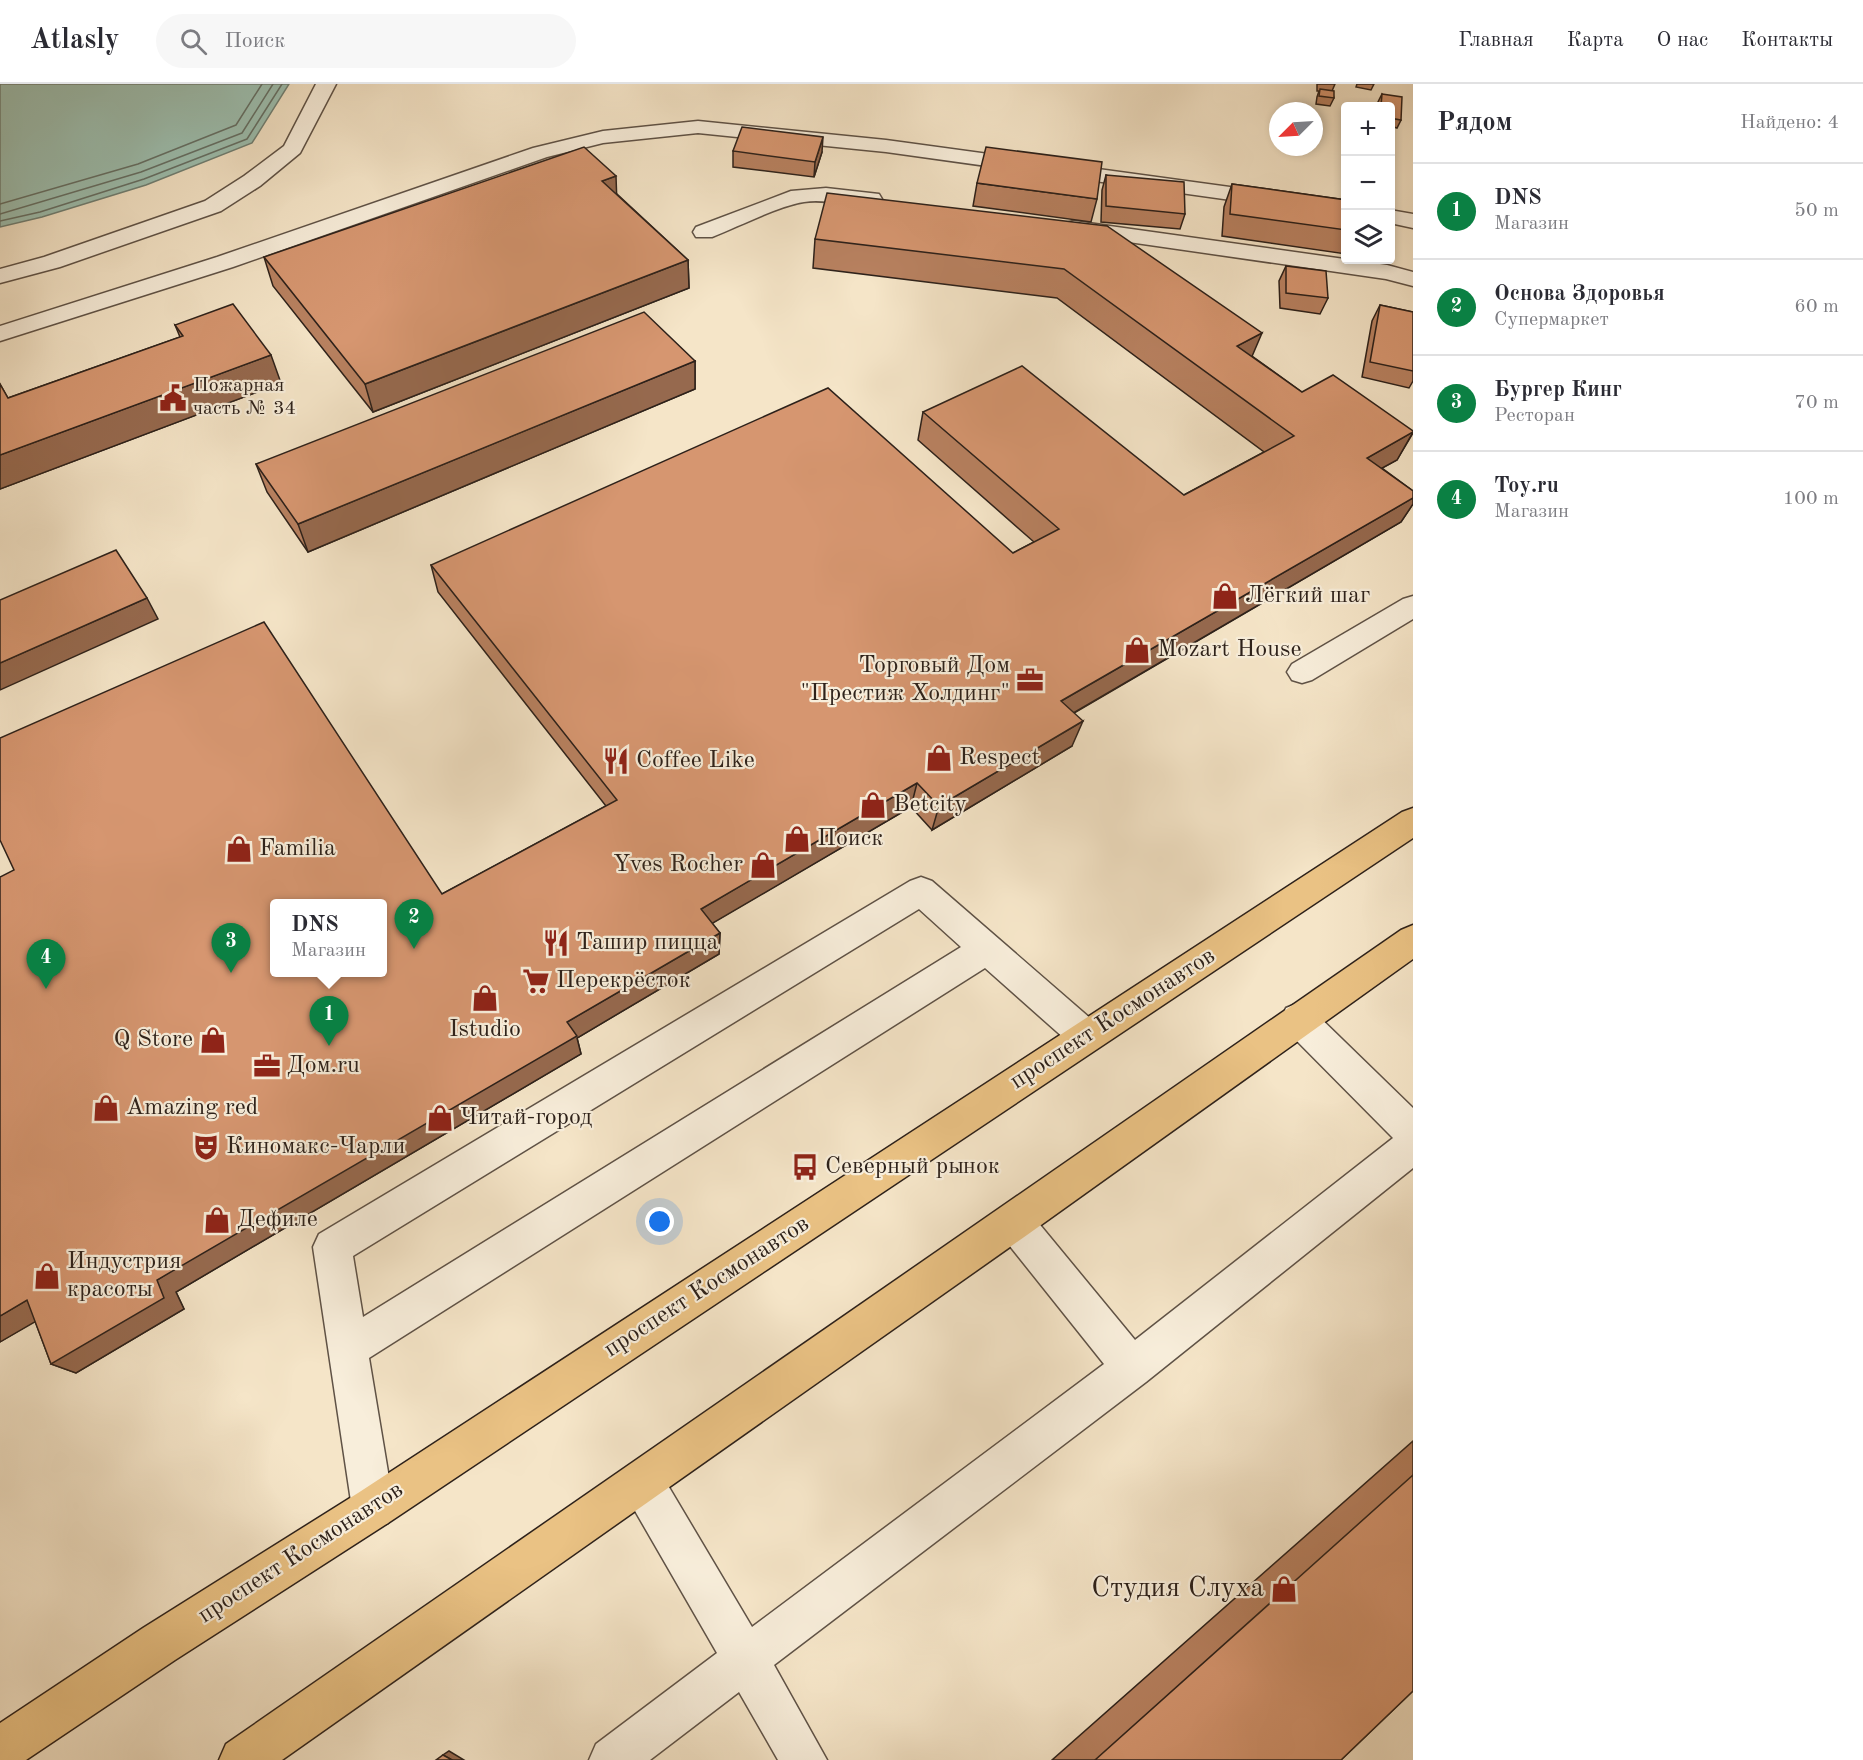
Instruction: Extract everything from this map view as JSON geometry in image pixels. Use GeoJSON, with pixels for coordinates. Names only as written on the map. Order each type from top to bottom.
{"type":"FeatureCollection","features":[{"type":"Feature","properties":{"kind":"main road","name":"проспект Космонавтов"},"geometry":{"type":"LineString","coordinates":[[0,1750],[159,1644],[373,1508],[1413,821]]}},
{"type":"Feature","properties":{"kind":"main road"},"geometry":{"type":"LineString","coordinates":[[242,1760],[1014,1222],[1298,1019],[1413,940]]}},
{"type":"Feature","properties":{"kind":"street"},"geometry":{"type":"LineString","coordinates":[[0,276],[52,262],[213,206],[252,181],[293,149],[326,84]]}},
{"type":"Feature","properties":{"kind":"street"},"geometry":{"type":"LineString","coordinates":[[0,334],[225,262],[540,152],[603,137],[698,127],[886,146],[1341,209]]}},
{"type":"Feature","properties":{"kind":"street"},"geometry":{"type":"LineString","coordinates":[[704,232],[799,196],[826,194],[897,202]]}},
{"type":"Feature","properties":{"kind":"street"},"geometry":{"type":"LineString","coordinates":[[1395,217],[1413,221]]}},
{"type":"Feature","properties":{"kind":"street"},"geometry":{"type":"LineString","coordinates":[[1048,224],[1387,272],[1413,279]]}},
{"type":"Feature","properties":{"kind":"street"},"geometry":{"type":"LineString","coordinates":[[1302,672],[1413,606]]}},
{"type":"Feature","properties":{"kind":"street"},"geometry":{"type":"LineString","coordinates":[[373,1508],[332,1247],[921,891],[1086,1036]]}},
{"type":"Feature","properties":{"kind":"street"},"geometry":{"type":"LineString","coordinates":[[348,1349],[987,949]]}},
{"type":"Feature","properties":{"kind":"street"},"geometry":{"type":"LineString","coordinates":[[1298,1019],[1413,1133]]}},
{"type":"Feature","properties":{"kind":"street"},"geometry":{"type":"LineString","coordinates":[[612,1760],[1132,1368],[1413,1145]]}},
{"type":"Feature","properties":{"kind":"street"},"geometry":{"type":"LineString","coordinates":[[1014,1222],[1132,1368]]}},
{"type":"Feature","properties":{"kind":"street"},"geometry":{"type":"LineString","coordinates":[[642,1482],[804,1760]]}},
{"type":"Feature","properties":{"kind":"water"},"geometry":{"type":"Polygon","coordinates":[[[0,84],[289,84],[252,143],[146,185],[42,217],[0,227],[0,84]]]}},
{"type":"Feature","properties":{"kind":"building"},"geometry":{"type":"Polygon","coordinates":[[[1320,89],[1334,91],[1334,98],[1319,96],[1320,89]]]}},
{"type":"Feature","properties":{"kind":"building"},"geometry":{"type":"Polygon","coordinates":[[[1382,94],[1402,97],[1401,120],[1395,119],[1395,102],[1381,102],[1382,94]]]}},
{"type":"Feature","properties":{"kind":"building"},"geometry":{"type":"Polygon","coordinates":[[[742,127],[823,137],[815,162],[733,151],[742,127]]]}},
{"type":"Feature","properties":{"kind":"building"},"geometry":{"type":"Polygon","coordinates":[[[584,147],[616,176],[602,181],[688,260],[365,384],[264,257],[584,147]]]}},
{"type":"Feature","properties":{"kind":"building"},"geometry":{"type":"Polygon","coordinates":[[[986,147],[1102,162],[1097,199],[977,183],[986,147]]]}},
{"type":"Feature","properties":{"kind":"building"},"geometry":{"type":"Polygon","coordinates":[[[1106,175],[1184,182],[1185,214],[1106,206],[1106,175]]]}},
{"type":"Feature","properties":{"kind":"building"},"geometry":{"type":"Polygon","coordinates":[[[1232,184],[1341,199],[1341,229],[1230,214],[1232,184]]]}},
{"type":"Feature","properties":{"kind":"building"},"geometry":{"type":"Polygon","coordinates":[[[827,193],[1107,226],[1262,333],[1237,346],[1302,392],[1333,375],[1413,431],[1367,458],[1413,491],[1413,498],[1061,701],[1083,721],[939,806],[917,783],[701,909],[720,933],[567,1022],[577,1036],[157,1280],[164,1298],[51,1364],[27,1300],[0,1316],[0,877],[14,870],[0,840],[0,738],[264,622],[442,894],[617,800],[431,565],[828,388],[1013,553],[1059,529],[923,412],[1022,366],[1184,495],[1294,436],[1064,269],[815,239],[827,193]]]}},
{"type":"Feature","properties":{"kind":"building"},"geometry":{"type":"Polygon","coordinates":[[[1286,266],[1326,271],[1328,298],[1286,293],[1286,266]]]}},
{"type":"Feature","properties":{"kind":"building"},"geometry":{"type":"Polygon","coordinates":[[[233,304],[271,355],[0,455],[0,384],[8,398],[183,336],[175,325],[233,304]]]}},
{"type":"Feature","properties":{"kind":"building"},"geometry":{"type":"Polygon","coordinates":[[[1380,305],[1413,312],[1413,371],[1370,362],[1380,305]]]}},
{"type":"Feature","properties":{"kind":"building"},"geometry":{"type":"Polygon","coordinates":[[[644,312],[695,361],[298,524],[256,464],[644,312]]]}},
{"type":"Feature","properties":{"kind":"building"},"geometry":{"type":"Polygon","coordinates":[[[116,550],[147,598],[0,663],[0,600],[116,550]]]}},
{"type":"Feature","properties":{"kind":"building"},"geometry":{"type":"Polygon","coordinates":[[[1413,1475],[1413,1691],[1341,1760],[1095,1760],[1413,1475]]]}},
{"type":"Feature","properties":{"kind":"building"},"geometry":{"type":"Polygon","coordinates":[[[443,1755],[452,1760],[436,1760],[443,1755]]]}},
{"type":"Feature","properties":{"kind":"place","name":"Пожарная часть № 34"},"geometry":{"type":"Point","coordinates":[173,398]}},
{"type":"Feature","properties":{"kind":"place","name":"Лёгкий шаг"},"geometry":{"type":"Point","coordinates":[1225,596]}},
{"type":"Feature","properties":{"kind":"place","name":"Mozart House"},"geometry":{"type":"Point","coordinates":[1137,650]}},
{"type":"Feature","properties":{"kind":"place","name":"Торговый Дом \"Престиж Холдинг\""},"geometry":{"type":"Point","coordinates":[1030,680]}},
{"type":"Feature","properties":{"kind":"place","name":"Respect"},"geometry":{"type":"Point","coordinates":[939,758]}},
{"type":"Feature","properties":{"kind":"place","name":"Coffee Like"},"geometry":{"type":"Point","coordinates":[616,761]}},
{"type":"Feature","properties":{"kind":"place","name":"Betcity"},"geometry":{"type":"Point","coordinates":[873,805]}},
{"type":"Feature","properties":{"kind":"place","name":"Поиск"},"geometry":{"type":"Point","coordinates":[797,839]}},
{"type":"Feature","properties":{"kind":"place","name":"Familia"},"geometry":{"type":"Point","coordinates":[239,849]}},
{"type":"Feature","properties":{"kind":"place","name":"Yves Rocher"},"geometry":{"type":"Point","coordinates":[763,865]}},
{"type":"Feature","properties":{"kind":"place","name":"Ташир пицца"},"geometry":{"type":"Point","coordinates":[556,943]}},
{"type":"Feature","properties":{"kind":"place","name":"Основа Здоровья"},"geometry":{"type":"Point","coordinates":[414,949]}},
{"type":"Feature","properties":{"kind":"place","name":"Бургер Кинг"},"geometry":{"type":"Point","coordinates":[231,973]}},
{"type":"Feature","properties":{"kind":"place","name":"Перекрёсток"},"geometry":{"type":"Point","coordinates":[536,981]}},
{"type":"Feature","properties":{"kind":"place","name":"Toy.ru"},"geometry":{"type":"Point","coordinates":[46,989]}},
{"type":"Feature","properties":{"kind":"place","name":"Istudio"},"geometry":{"type":"Point","coordinates":[485,998]}},
{"type":"Feature","properties":{"kind":"place","name":"Q Store"},"geometry":{"type":"Point","coordinates":[213,1040]}},
{"type":"Feature","properties":{"kind":"place","name":"DNS"},"geometry":{"type":"Point","coordinates":[329,1046]}},
{"type":"Feature","properties":{"kind":"place","name":"Дом.ru"},"geometry":{"type":"Point","coordinates":[267,1066]}},
{"type":"Feature","properties":{"kind":"place","name":"Amazing red"},"geometry":{"type":"Point","coordinates":[106,1108]}},
{"type":"Feature","properties":{"kind":"place","name":"Читай-город"},"geometry":{"type":"Point","coordinates":[440,1118]}},
{"type":"Feature","properties":{"kind":"place","name":"Киномакс-Чарли"},"geometry":{"type":"Point","coordinates":[206,1147]}},
{"type":"Feature","properties":{"kind":"place","name":"Северный рынок"},"geometry":{"type":"Point","coordinates":[805,1167]}},
{"type":"Feature","properties":{"kind":"place","name":"Дефиле"},"geometry":{"type":"Point","coordinates":[217,1220]}},
{"type":"Feature","properties":{"kind":"place","name":"Индустрия красоты"},"geometry":{"type":"Point","coordinates":[47,1276]}},
{"type":"Feature","properties":{"kind":"place","name":"Студия Слуха"},"geometry":{"type":"Point","coordinates":[1284,1589]}}]}
